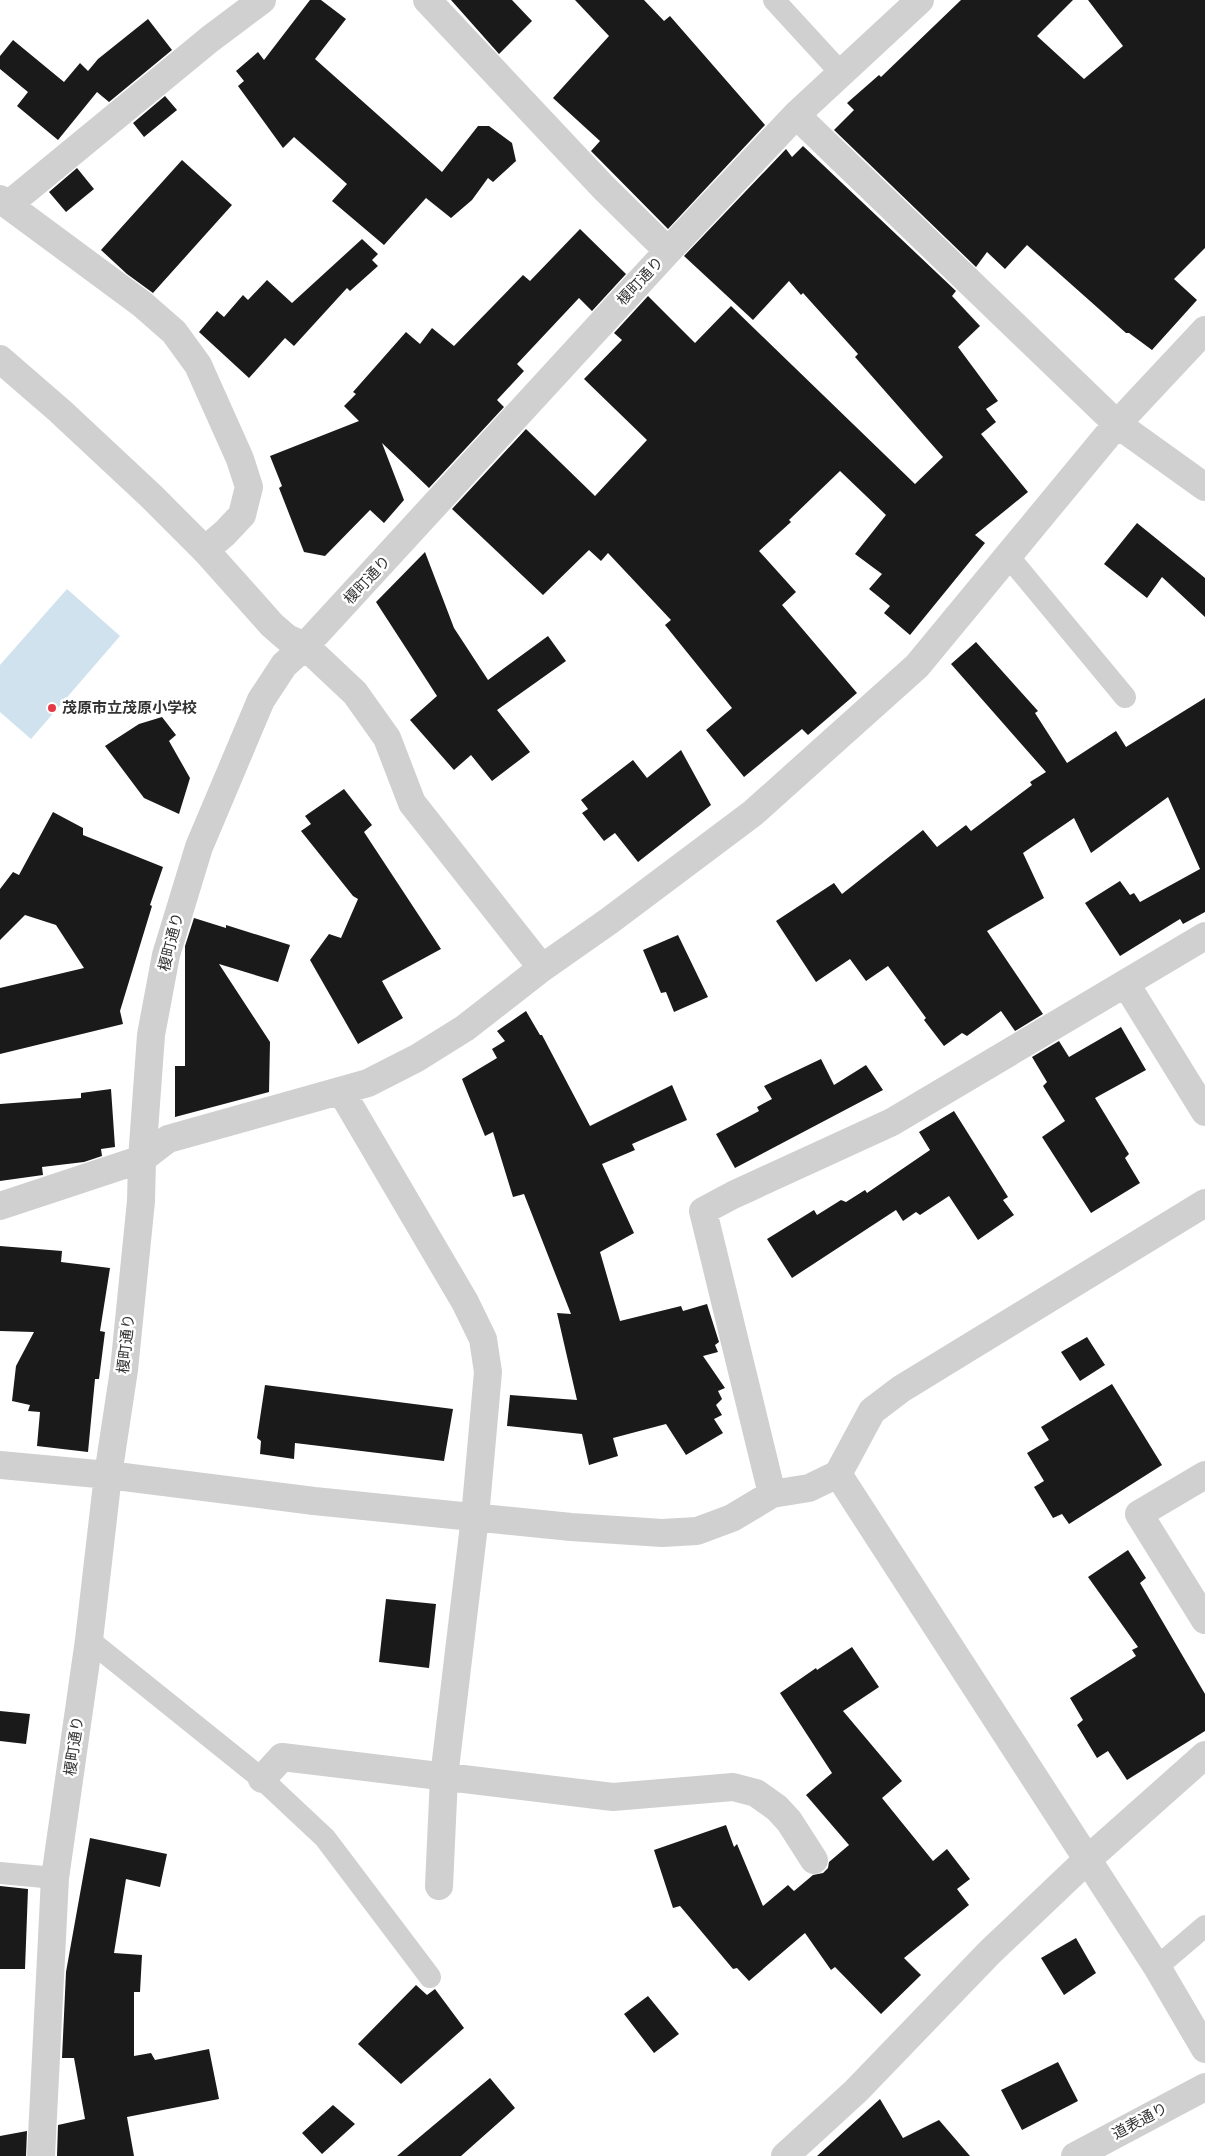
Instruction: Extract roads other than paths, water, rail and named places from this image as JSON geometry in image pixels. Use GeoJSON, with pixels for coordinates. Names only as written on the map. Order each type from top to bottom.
{"type":"FeatureCollection","features":[{"type":"Feature","properties":{"kind":"street"},"geometry":{"type":"LineString","coordinates":[[205,550],[225,533],[242,514],[249,487],[240,459],[198,365],[174,332],[142,304],[4,202],[262,0]]}},
{"type":"Feature","properties":{"kind":"street"},"geometry":{"type":"LineString","coordinates":[[427,0],[603,187],[668,251]]}},
{"type":"Feature","properties":{"kind":"street","name":"榎町通り"},"geometry":{"type":"LineString","coordinates":[[41,2156],[54,1878],[90,1640],[108,1475],[124,1370],[140,1220],[142,1159],[151,1035],[166,955],[199,847],[261,700],[284,665],[305,646],[668,251],[796,115],[920,0]]}},
{"type":"Feature","properties":{"kind":"street"},"geometry":{"type":"LineString","coordinates":[[796,115],[1117,424],[1205,487]]}},
{"type":"Feature","properties":{"kind":"street"},"geometry":{"type":"LineString","coordinates":[[0,1206],[142,1159],[168,1139],[368,1083],[417,1058],[464,1028],[542,968],[609,921],[753,813],[918,666],[1117,424],[1205,330]]}},
{"type":"Feature","properties":{"kind":"street"},"geometry":{"type":"LineString","coordinates":[[0,359],[60,411],[205,550],[272,625],[287,638],[305,646],[355,693],[386,738],[412,803],[542,968]]}},
{"type":"Feature","properties":{"kind":"street"},"geometry":{"type":"LineString","coordinates":[[772,1494],[703,1211],[733,1195],[892,1122],[1205,936]]}},
{"type":"Feature","properties":{"kind":"street"},"geometry":{"type":"LineString","coordinates":[[1126,984],[1205,1112]]}},
{"type":"Feature","properties":{"kind":"street"},"geometry":{"type":"LineString","coordinates":[[341,1091],[465,1302],[483,1339],[488,1372],[475,1516],[444,1778],[439,1886]]}},
{"type":"Feature","properties":{"kind":"street"},"geometry":{"type":"LineString","coordinates":[[0,1465],[108,1475],[314,1501],[662,1533],[697,1531],[732,1518],[772,1494],[809,1488],[838,1474],[872,1411],[901,1389],[1205,1202]]}},
{"type":"Feature","properties":{"kind":"street"},"geometry":{"type":"LineString","coordinates":[[838,1474],[1157,1967],[1205,2049]]}},
{"type":"Feature","properties":{"kind":"street"},"geometry":{"type":"LineString","coordinates":[[1205,1475],[1139,1514],[1205,1620]]}},
{"type":"Feature","properties":{"kind":"street"},"geometry":{"type":"LineString","coordinates":[[785,2156],[856,2091],[990,1952],[1088,1859],[1205,1755]]}},
{"type":"Feature","properties":{"kind":"street"},"geometry":{"type":"LineString","coordinates":[[262,1779],[282,1757],[614,1797],[733,1787],[756,1793],[776,1808],[788,1821],[814,1860]]}},
{"type":"Feature","properties":{"kind":"street","name":"道表通り"},"geometry":{"type":"LineString","coordinates":[[1075,2156],[1205,2087]]}},
{"type":"Feature","properties":{"kind":"lane"},"geometry":{"type":"LineString","coordinates":[[774,0],[842,73]]}},
{"type":"Feature","properties":{"kind":"lane"},"geometry":{"type":"LineString","coordinates":[[1008,556],[1125,697]]}},
{"type":"Feature","properties":{"kind":"lane"},"geometry":{"type":"LineString","coordinates":[[90,1640],[262,1779],[325,1838],[430,1977]]}},
{"type":"Feature","properties":{"kind":"lane"},"geometry":{"type":"LineString","coordinates":[[0,1873],[54,1878]]}},
{"type":"Feature","properties":{"kind":"lane"},"geometry":{"type":"LineString","coordinates":[[1157,1967],[1205,1926]]}},
{"type":"Feature","properties":{"kind":"water"},"geometry":{"type":"Polygon","coordinates":[[[67,589],[120,636],[31,739],[0,712],[0,665],[67,589]]]}},
{"type":"Feature","properties":{"kind":"place","name":"茂原市立茂原小学校"},"geometry":{"type":"Point","coordinates":[52,708]}}]}
